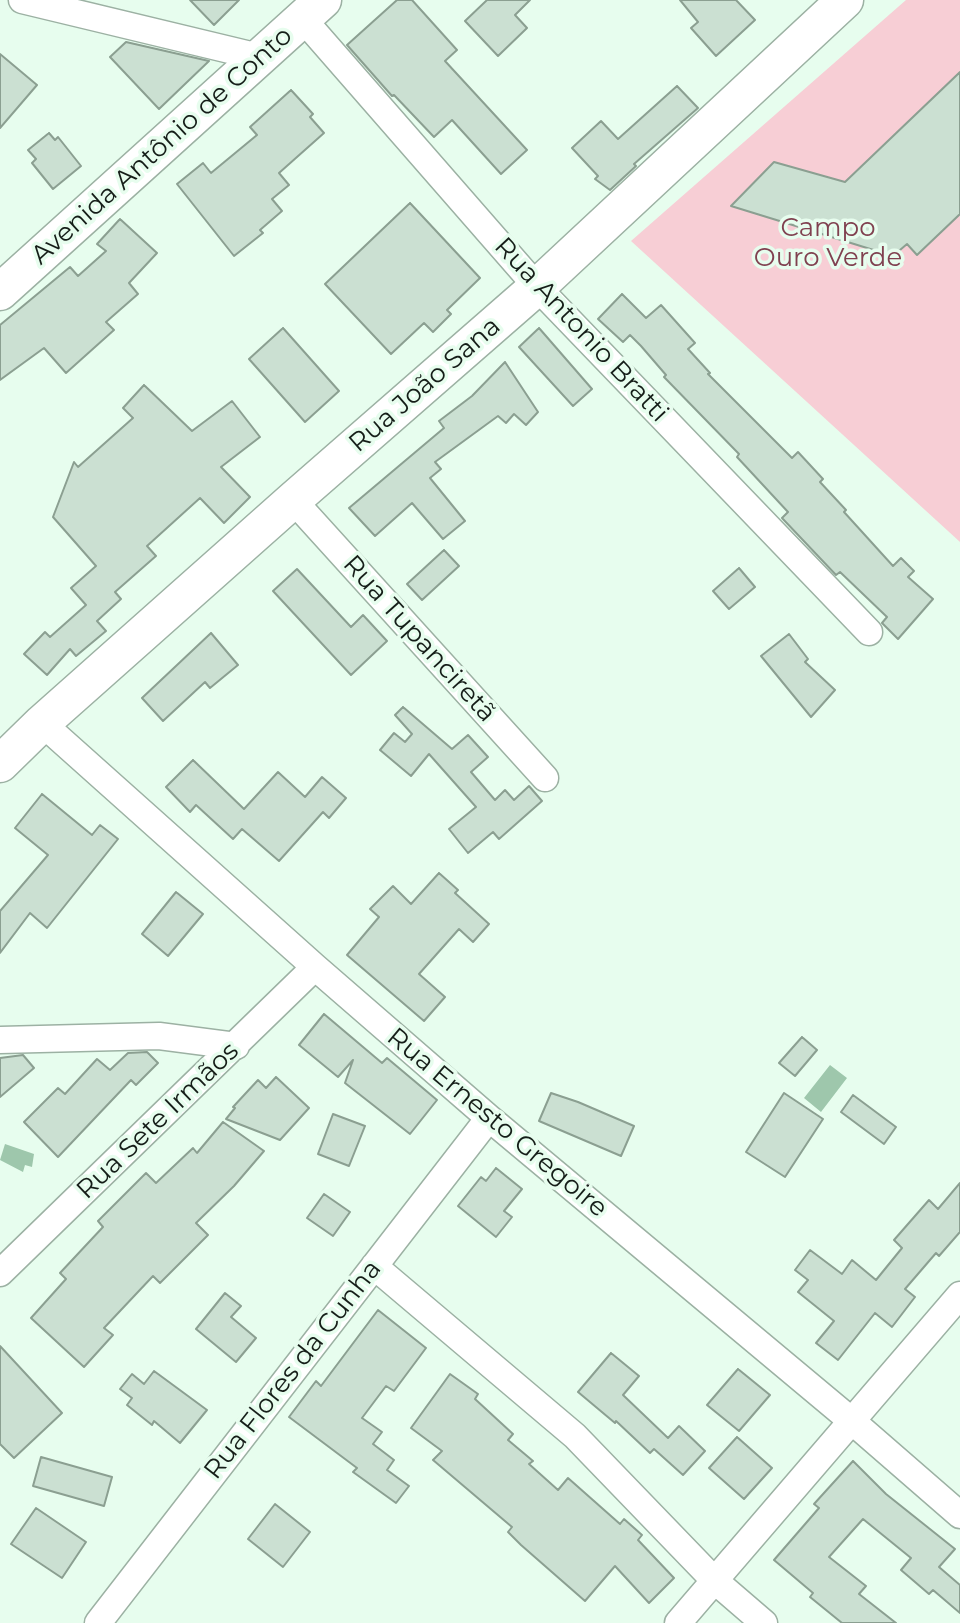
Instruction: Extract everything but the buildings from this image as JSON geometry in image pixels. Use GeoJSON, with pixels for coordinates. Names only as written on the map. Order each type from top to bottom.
{"type":"FeatureCollection","features":[{"type":"Feature","properties":{"kind":"street"},"geometry":{"type":"LineString","coordinates":[[22,0],[259,57]]}},
{"type":"Feature","properties":{"kind":"street","name":"Rua João Sana"},"geometry":{"type":"LineString","coordinates":[[0,764],[293,500],[537,287],[832,4]]}},
{"type":"Feature","properties":{"kind":"street","name":"Avenida Antônio de Conto"},"geometry":{"type":"LineString","coordinates":[[0,292],[313,10]]}},
{"type":"Feature","properties":{"kind":"street","name":"Rua Antonio Bratti"},"geometry":{"type":"LineString","coordinates":[[313,10],[537,287],[869,632]]}},
{"type":"Feature","properties":{"kind":"street","name":"Rua Tupanciretã"},"geometry":{"type":"LineString","coordinates":[[293,500],[545,778]]}},
{"type":"Feature","properties":{"kind":"street","name":"Rua Ernesto Gregoire"},"geometry":{"type":"LineString","coordinates":[[42,723],[489,1118],[960,1515]]}},
{"type":"Feature","properties":{"kind":"street","name":"Rua Sete Irmãos"},"geometry":{"type":"LineString","coordinates":[[0,1273],[315,967]]}},
{"type":"Feature","properties":{"kind":"street"},"geometry":{"type":"LineString","coordinates":[[0,1040],[159,1036],[236,1046]]}},
{"type":"Feature","properties":{"kind":"street","name":"Rua Flores da Cunha"},"geometry":{"type":"LineString","coordinates":[[98,1623],[489,1118]]}},
{"type":"Feature","properties":{"kind":"street"},"geometry":{"type":"LineString","coordinates":[[374,1266],[575,1436],[714,1580],[764,1623]]}},
{"type":"Feature","properties":{"kind":"street"},"geometry":{"type":"LineString","coordinates":[[678,1623],[960,1295]]}},
{"type":"Feature","properties":{"kind":"green space","name":"Campo Ouro Verde"},"geometry":{"type":"Polygon","coordinates":[[[906,0],[960,0],[960,542],[631,241],[906,0]]]}},
{"type":"Feature","properties":{"kind":"shaded area"},"geometry":{"type":"Polygon","coordinates":[[[830,1065],[847,1078],[821,1112],[804,1098],[830,1065]]]}},
{"type":"Feature","properties":{"kind":"shaded area"},"geometry":{"type":"Polygon","coordinates":[[[5,1144],[34,1154],[32,1167],[25,1165],[23,1172],[0,1160],[5,1144]]]}}]}
